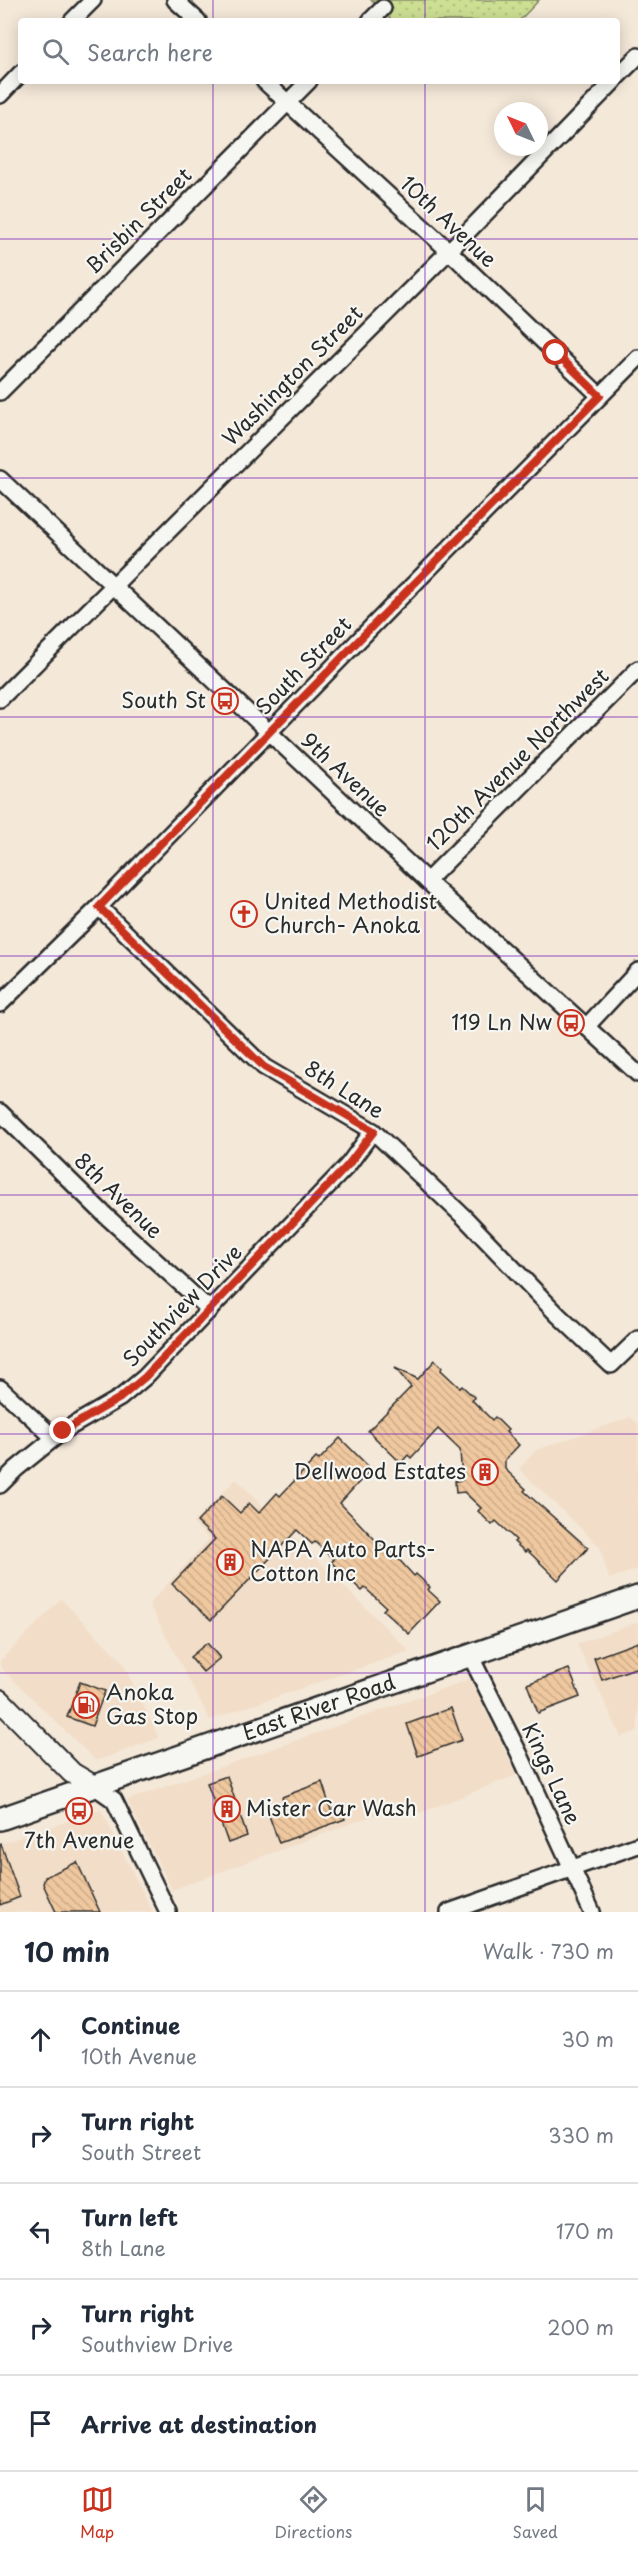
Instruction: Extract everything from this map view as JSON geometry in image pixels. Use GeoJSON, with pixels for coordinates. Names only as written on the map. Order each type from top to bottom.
{"type":"FeatureCollection","features":[{"type":"Feature","properties":{"kind":"main road","name":"East River Road"},"geometry":{"type":"LineString","coordinates":[[0,1819],[638,1597]]}},
{"type":"Feature","properties":{"kind":"street"},"geometry":{"type":"LineString","coordinates":[[75,18],[93,0]]}},
{"type":"Feature","properties":{"kind":"street"},"geometry":{"type":"LineString","coordinates":[[175,0],[195,18]]}},
{"type":"Feature","properties":{"kind":"street"},"geometry":{"type":"LineString","coordinates":[[373,18],[383,8]]}},
{"type":"Feature","properties":{"kind":"street"},"geometry":{"type":"LineString","coordinates":[[620,74],[638,56]]}},
{"type":"Feature","properties":{"kind":"street"},"geometry":{"type":"LineString","coordinates":[[0,94],[18,76]]}},
{"type":"Feature","properties":{"kind":"street","name":"10th Avenue"},"geometry":{"type":"LineString","coordinates":[[267,84],[449,251],[600,396]]}},
{"type":"Feature","properties":{"kind":"street","name":"Brisbin Street"},"geometry":{"type":"LineString","coordinates":[[0,392],[306,84]]}},
{"type":"Feature","properties":{"kind":"street","name":"Washington Street"},"geometry":{"type":"LineString","coordinates":[[0,699],[449,251],[611,84]]}},
{"type":"Feature","properties":{"kind":"street","name":"South Street"},"geometry":{"type":"LineString","coordinates":[[0,1004],[99,907],[638,358]]}},
{"type":"Feature","properties":{"kind":"street","name":"9th Avenue"},"geometry":{"type":"LineString","coordinates":[[0,479],[427,880],[638,1074]]}},
{"type":"Feature","properties":{"kind":"street","name":"120th Avenue Northwest"},"geometry":{"type":"LineString","coordinates":[[427,880],[638,669]]}},
{"type":"Feature","properties":{"kind":"street","name":"8th Lane"},"geometry":{"type":"LineString","coordinates":[[99,907],[264,1067],[374,1131],[465,1218],[558,1315],[611,1365],[638,1339]]}},
{"type":"Feature","properties":{"kind":"street"},"geometry":{"type":"LineString","coordinates":[[586,1027],[638,971]]}},
{"type":"Feature","properties":{"kind":"street","name":"8th Avenue"},"geometry":{"type":"LineString","coordinates":[[0,1112],[106,1216],[210,1310]]}},
{"type":"Feature","properties":{"kind":"street","name":"Southview Drive"},"geometry":{"type":"LineString","coordinates":[[0,1485],[54,1438],[120,1398],[170,1354],[348,1165],[374,1131]]}},
{"type":"Feature","properties":{"kind":"street"},"geometry":{"type":"LineString","coordinates":[[0,1388],[54,1438]]}},
{"type":"Feature","properties":{"kind":"street","name":"Kings Lane"},"geometry":{"type":"LineString","coordinates":[[470,1655],[519,1753],[592,1912]]}},
{"type":"Feature","properties":{"kind":"street"},"geometry":{"type":"LineString","coordinates":[[0,1700],[72,1773],[114,1800],[168,1912]]}},
{"type":"Feature","properties":{"kind":"street"},"geometry":{"type":"LineString","coordinates":[[449,1912],[638,1845]]}},
{"type":"Feature","properties":{"kind":"shaded area"},"geometry":{"type":"Polygon","coordinates":[[[631,1417],[638,1424],[638,1569],[609,1579],[600,1547],[519,1469],[536,1450],[631,1417]]]}},
{"type":"Feature","properties":{"kind":"shaded area"},"geometry":{"type":"Polygon","coordinates":[[[236,1479],[409,1651],[210,1720],[149,1604],[209,1539],[193,1523],[236,1479]]]}},
{"type":"Feature","properties":{"kind":"shaded area"},"geometry":{"type":"Polygon","coordinates":[[[61,1599],[122,1661],[159,1738],[96,1761],[0,1667],[0,1661],[61,1599]]]}},
{"type":"Feature","properties":{"kind":"shaded area"},"geometry":{"type":"Polygon","coordinates":[[[638,1622],[638,1731],[621,1737],[577,1644],[638,1622]]]}},
{"type":"Feature","properties":{"kind":"shaded area"},"geometry":{"type":"Polygon","coordinates":[[[470,1679],[517,1775],[420,1813],[404,1804],[172,1890],[127,1800],[470,1679]]]}},
{"type":"Feature","properties":{"kind":"shaded area"},"geometry":{"type":"Polygon","coordinates":[[[101,1810],[153,1912],[0,1912],[0,1844],[101,1810]]]}},
{"type":"Feature","properties":{"kind":"green space"},"geometry":{"type":"Polygon","coordinates":[[[371,0],[539,0],[522,18],[390,18],[371,0]]]}},
{"type":"Feature","properties":{"kind":"building","name":"Dellwood Estates"},"geometry":{"type":"Polygon","coordinates":[[[435,1360],[442,1367],[441,1370],[460,1388],[462,1386],[475,1398],[472,1400],[492,1420],[495,1417],[519,1445],[505,1460],[505,1469],[526,1489],[524,1491],[588,1548],[558,1580],[527,1550],[525,1552],[514,1542],[516,1540],[496,1521],[492,1525],[478,1511],[481,1508],[464,1492],[456,1493],[455,1481],[462,1480],[460,1450],[438,1429],[411,1458],[408,1455],[401,1463],[368,1431],[411,1387],[395,1368],[418,1379],[435,1360]]]}},
{"type":"Feature","properties":{"kind":"building"},"geometry":{"type":"Polygon","coordinates":[[[340,1438],[371,1469],[340,1503],[380,1545],[383,1542],[414,1576],[416,1574],[430,1587],[428,1590],[440,1601],[409,1634],[383,1610],[386,1607],[365,1588],[362,1591],[331,1562],[334,1560],[315,1542],[312,1544],[297,1530],[211,1620],[172,1584],[215,1539],[197,1522],[222,1496],[240,1513],[249,1503],[259,1513],[277,1493],[280,1496],[316,1458],[319,1460],[340,1438]]]}},
{"type":"Feature","properties":{"kind":"building"},"geometry":{"type":"Polygon","coordinates":[[[638,1642],[638,1667],[602,1680],[594,1658],[638,1642]]]}},
{"type":"Feature","properties":{"kind":"building"},"geometry":{"type":"Polygon","coordinates":[[[207,1643],[220,1658],[203,1672],[190,1657],[207,1643]]]}},
{"type":"Feature","properties":{"kind":"building"},"geometry":{"type":"Polygon","coordinates":[[[569,1669],[580,1697],[538,1713],[527,1684],[569,1669]]]}},
{"type":"Feature","properties":{"kind":"building","name":"Anoka Gas Stop"},"geometry":{"type":"Polygon","coordinates":[[[80,1682],[105,1691],[92,1726],[67,1717],[80,1682]]]}},
{"type":"Feature","properties":{"kind":"building"},"geometry":{"type":"Polygon","coordinates":[[[451,1708],[462,1740],[418,1756],[407,1724],[451,1708]]]}},
{"type":"Feature","properties":{"kind":"building","name":"Mister Car Wash"},"geometry":{"type":"Polygon","coordinates":[[[227,1776],[247,1836],[228,1843],[207,1783],[227,1776]]]}},
{"type":"Feature","properties":{"kind":"building"},"geometry":{"type":"Polygon","coordinates":[[[322,1782],[331,1810],[340,1806],[345,1819],[279,1843],[267,1810],[284,1804],[282,1797],[322,1782]]]}},
{"type":"Feature","properties":{"kind":"building"},"geometry":{"type":"Polygon","coordinates":[[[0,1845],[20,1897],[0,1905],[0,1845]]]}},
{"type":"Feature","properties":{"kind":"building"},"geometry":{"type":"Polygon","coordinates":[[[77,1862],[100,1912],[56,1912],[43,1884],[45,1877],[77,1862]]]}},
{"type":"Feature","properties":{"kind":"place","name":"South St"},"geometry":{"type":"Point","coordinates":[225,701]}},
{"type":"Feature","properties":{"kind":"place","name":"United Methodist Church- Anoka"},"geometry":{"type":"Point","coordinates":[244,914]}},
{"type":"Feature","properties":{"kind":"place","name":"119 Ln Nw"},"geometry":{"type":"Point","coordinates":[571,1023]}},
{"type":"Feature","properties":{"kind":"place","name":"Dellwood Estates"},"geometry":{"type":"Point","coordinates":[485,1472]}},
{"type":"Feature","properties":{"kind":"place","name":"NAPA Auto Parts- Cotton Inc"},"geometry":{"type":"Point","coordinates":[230,1562]}},
{"type":"Feature","properties":{"kind":"place","name":"Anoka Gas Stop"},"geometry":{"type":"Point","coordinates":[86,1705]}},
{"type":"Feature","properties":{"kind":"place","name":"Mister Car Wash"},"geometry":{"type":"Point","coordinates":[227,1809]}},
{"type":"Feature","properties":{"kind":"place","name":"7th Avenue"},"geometry":{"type":"Point","coordinates":[79,1811]}},
{"type":"Feature","properties":{"kind":"route"},"geometry":{"type":"LineString","coordinates":[[63,1431],[120,1398],[170,1354],[348,1165],[374,1131],[314,1094],[264,1067],[99,907],[600,396],[556,353]]}}]}
